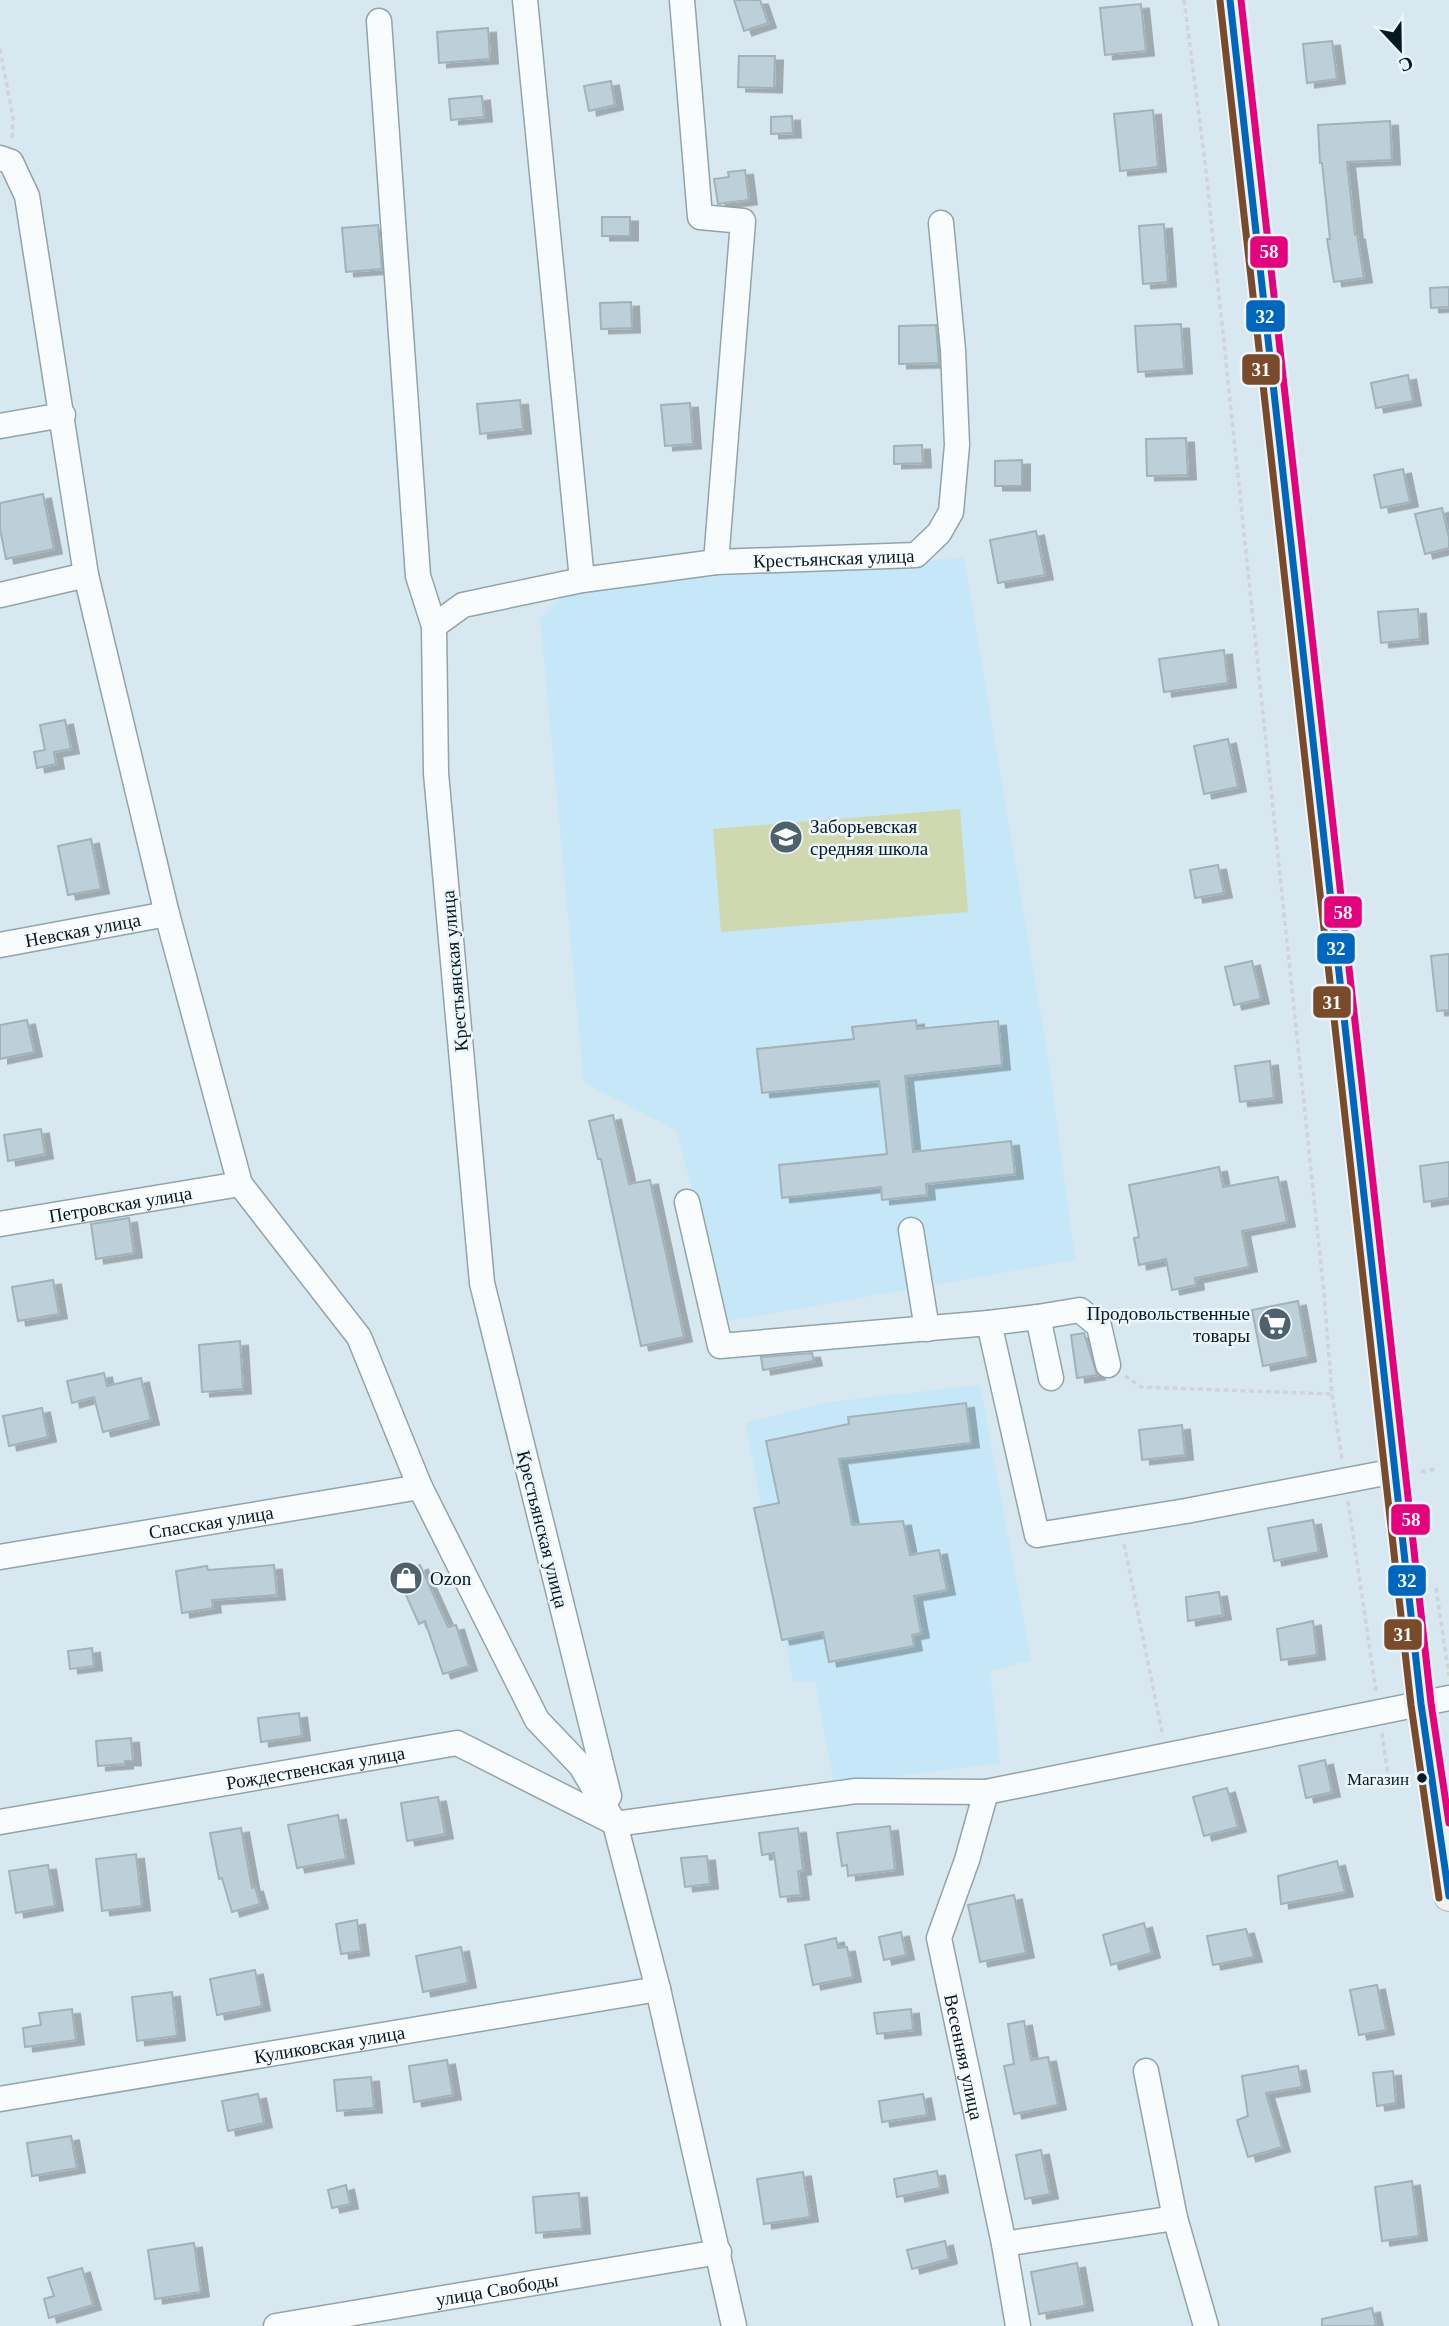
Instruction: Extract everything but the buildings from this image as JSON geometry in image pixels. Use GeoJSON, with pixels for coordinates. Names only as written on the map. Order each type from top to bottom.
{"type":"FeatureCollection","features":[{"type":"Feature","properties":{"kind":"main road"},"geometry":{"type":"LineString","coordinates":[[1230,0],[1395,1471],[1435,1701],[1449,1896]]}},
{"type":"Feature","properties":{"kind":"street"},"geometry":{"type":"LineString","coordinates":[[525,0],[582,580]]}},
{"type":"Feature","properties":{"kind":"street"},"geometry":{"type":"LineString","coordinates":[[682,0],[700,217],[743,221],[716,562]]}},
{"type":"Feature","properties":{"kind":"street"},"geometry":{"type":"LineString","coordinates":[[379,21],[418,576],[434,626]]}},
{"type":"Feature","properties":{"kind":"street"},"geometry":{"type":"LineString","coordinates":[[5,160],[27,196],[86,575],[167,914],[240,1184],[359,1337],[420,1487],[537,1720],[581,1766],[615,1824],[658,1989],[734,2326]]}},
{"type":"Feature","properties":{"kind":"street","name":"Крестьянская улица"},"geometry":{"type":"LineString","coordinates":[[615,1824],[482,1283],[436,773],[434,626],[463,605],[582,580],[716,562],[916,555],[939,533],[951,512],[957,445],[953,350],[941,223]]}},
{"type":"Feature","properties":{"kind":"street"},"geometry":{"type":"LineString","coordinates":[[0,426],[63,415]]}},
{"type":"Feature","properties":{"kind":"street"},"geometry":{"type":"LineString","coordinates":[[0,595],[86,575]]}},
{"type":"Feature","properties":{"kind":"street","name":"Невская улица"},"geometry":{"type":"LineString","coordinates":[[0,946],[167,914]]}},
{"type":"Feature","properties":{"kind":"street","name":"Петровская улица"},"geometry":{"type":"LineString","coordinates":[[0,1224],[240,1184]]}},
{"type":"Feature","properties":{"kind":"street"},"geometry":{"type":"LineString","coordinates":[[687,1202],[720,1346],[989,1324],[1080,1310],[1099,1326],[1108,1365]]}},
{"type":"Feature","properties":{"kind":"street"},"geometry":{"type":"LineString","coordinates":[[911,1230],[927,1329]]}},
{"type":"Feature","properties":{"kind":"street"},"geometry":{"type":"LineString","coordinates":[[1038,1317],[1051,1378]]}},
{"type":"Feature","properties":{"kind":"street"},"geometry":{"type":"LineString","coordinates":[[989,1324],[1037,1535],[1186,1511],[1395,1471]]}},
{"type":"Feature","properties":{"kind":"street","name":"Спасская улица"},"geometry":{"type":"LineString","coordinates":[[0,1557],[420,1487]]}},
{"type":"Feature","properties":{"kind":"street"},"geometry":{"type":"LineString","coordinates":[[615,1824],[856,1791],[986,1792],[1435,1701]]}},
{"type":"Feature","properties":{"kind":"street","name":"Рождественская улица"},"geometry":{"type":"LineString","coordinates":[[0,1822],[457,1743],[615,1824]]}},
{"type":"Feature","properties":{"kind":"street","name":"Весенняя улица"},"geometry":{"type":"LineString","coordinates":[[986,1792],[967,1860],[939,1938],[1004,2245],[1018,2326]]}},
{"type":"Feature","properties":{"kind":"street","name":"Куликовская улица"},"geometry":{"type":"LineString","coordinates":[[0,2099],[658,1989]]}},
{"type":"Feature","properties":{"kind":"street"},"geometry":{"type":"LineString","coordinates":[[1146,2071],[1175,2218],[1206,2326]]}},
{"type":"Feature","properties":{"kind":"street"},"geometry":{"type":"LineString","coordinates":[[1004,2245],[1175,2218]]}},
{"type":"Feature","properties":{"kind":"street","name":"улица Свободы"},"geometry":{"type":"LineString","coordinates":[[276,2326],[719,2252]]}},
{"type":"Feature","properties":{"kind":"path"},"geometry":{"type":"LineString","coordinates":[[1184,0],[1206,167],[1332,1394],[1390,1783]]}},
{"type":"Feature","properties":{"kind":"path"},"geometry":{"type":"LineString","coordinates":[[0,49],[13,118]]}},
{"type":"Feature","properties":{"kind":"path"},"geometry":{"type":"LineString","coordinates":[[1108,1365],[1141,1387],[1332,1394]]}},
{"type":"Feature","properties":{"kind":"path"},"geometry":{"type":"LineString","coordinates":[[1120,1522],[1166,1755]]}},
{"type":"Feature","properties":{"kind":"shaded area","name":"Заборьевская средняя школа"},"geometry":{"type":"Polygon","coordinates":[[[964,558],[1048,1056],[1075,1260],[728,1321],[676,1130],[584,1083],[540,619],[571,588],[964,558]]]}},
{"type":"Feature","properties":{"kind":"shaded area"},"geometry":{"type":"Polygon","coordinates":[[[980,1385],[1031,1660],[990,1671],[1000,1763],[834,1784],[815,1681],[793,1682],[746,1423],[829,1402],[980,1385]]]}},
{"type":"Feature","properties":{"kind":"green space"},"geometry":{"type":"Polygon","coordinates":[[[960,809],[968,912],[721,932],[713,829],[960,809]]]}},
{"type":"Feature","properties":{"kind":"transit line","name":"32"},"geometry":{"type":"LineString","coordinates":[[1230,0],[1421,1704],[1449,1896]]}},
{"type":"Feature","properties":{"kind":"transit line","name":"58"},"geometry":{"type":"LineString","coordinates":[[1241,0],[1431,1703],[1449,1823]]}},
{"type":"Feature","properties":{"kind":"transit line","name":"31"},"geometry":{"type":"LineString","coordinates":[[1220,1],[1411,1705],[1439,1898]]}},
{"type":"Feature","properties":{"kind":"place","name":"Заборьевская средняя школа"},"geometry":{"type":"Point","coordinates":[786,837]}},
{"type":"Feature","properties":{"kind":"place","name":"Продовольственные товары"},"geometry":{"type":"Point","coordinates":[1275,1324]}},
{"type":"Feature","properties":{"kind":"place","name":"Ozon"},"geometry":{"type":"Point","coordinates":[406,1578]}},
{"type":"Feature","properties":{"kind":"place","name":"Магазин"},"geometry":{"type":"Point","coordinates":[1422,1778]}}]}
